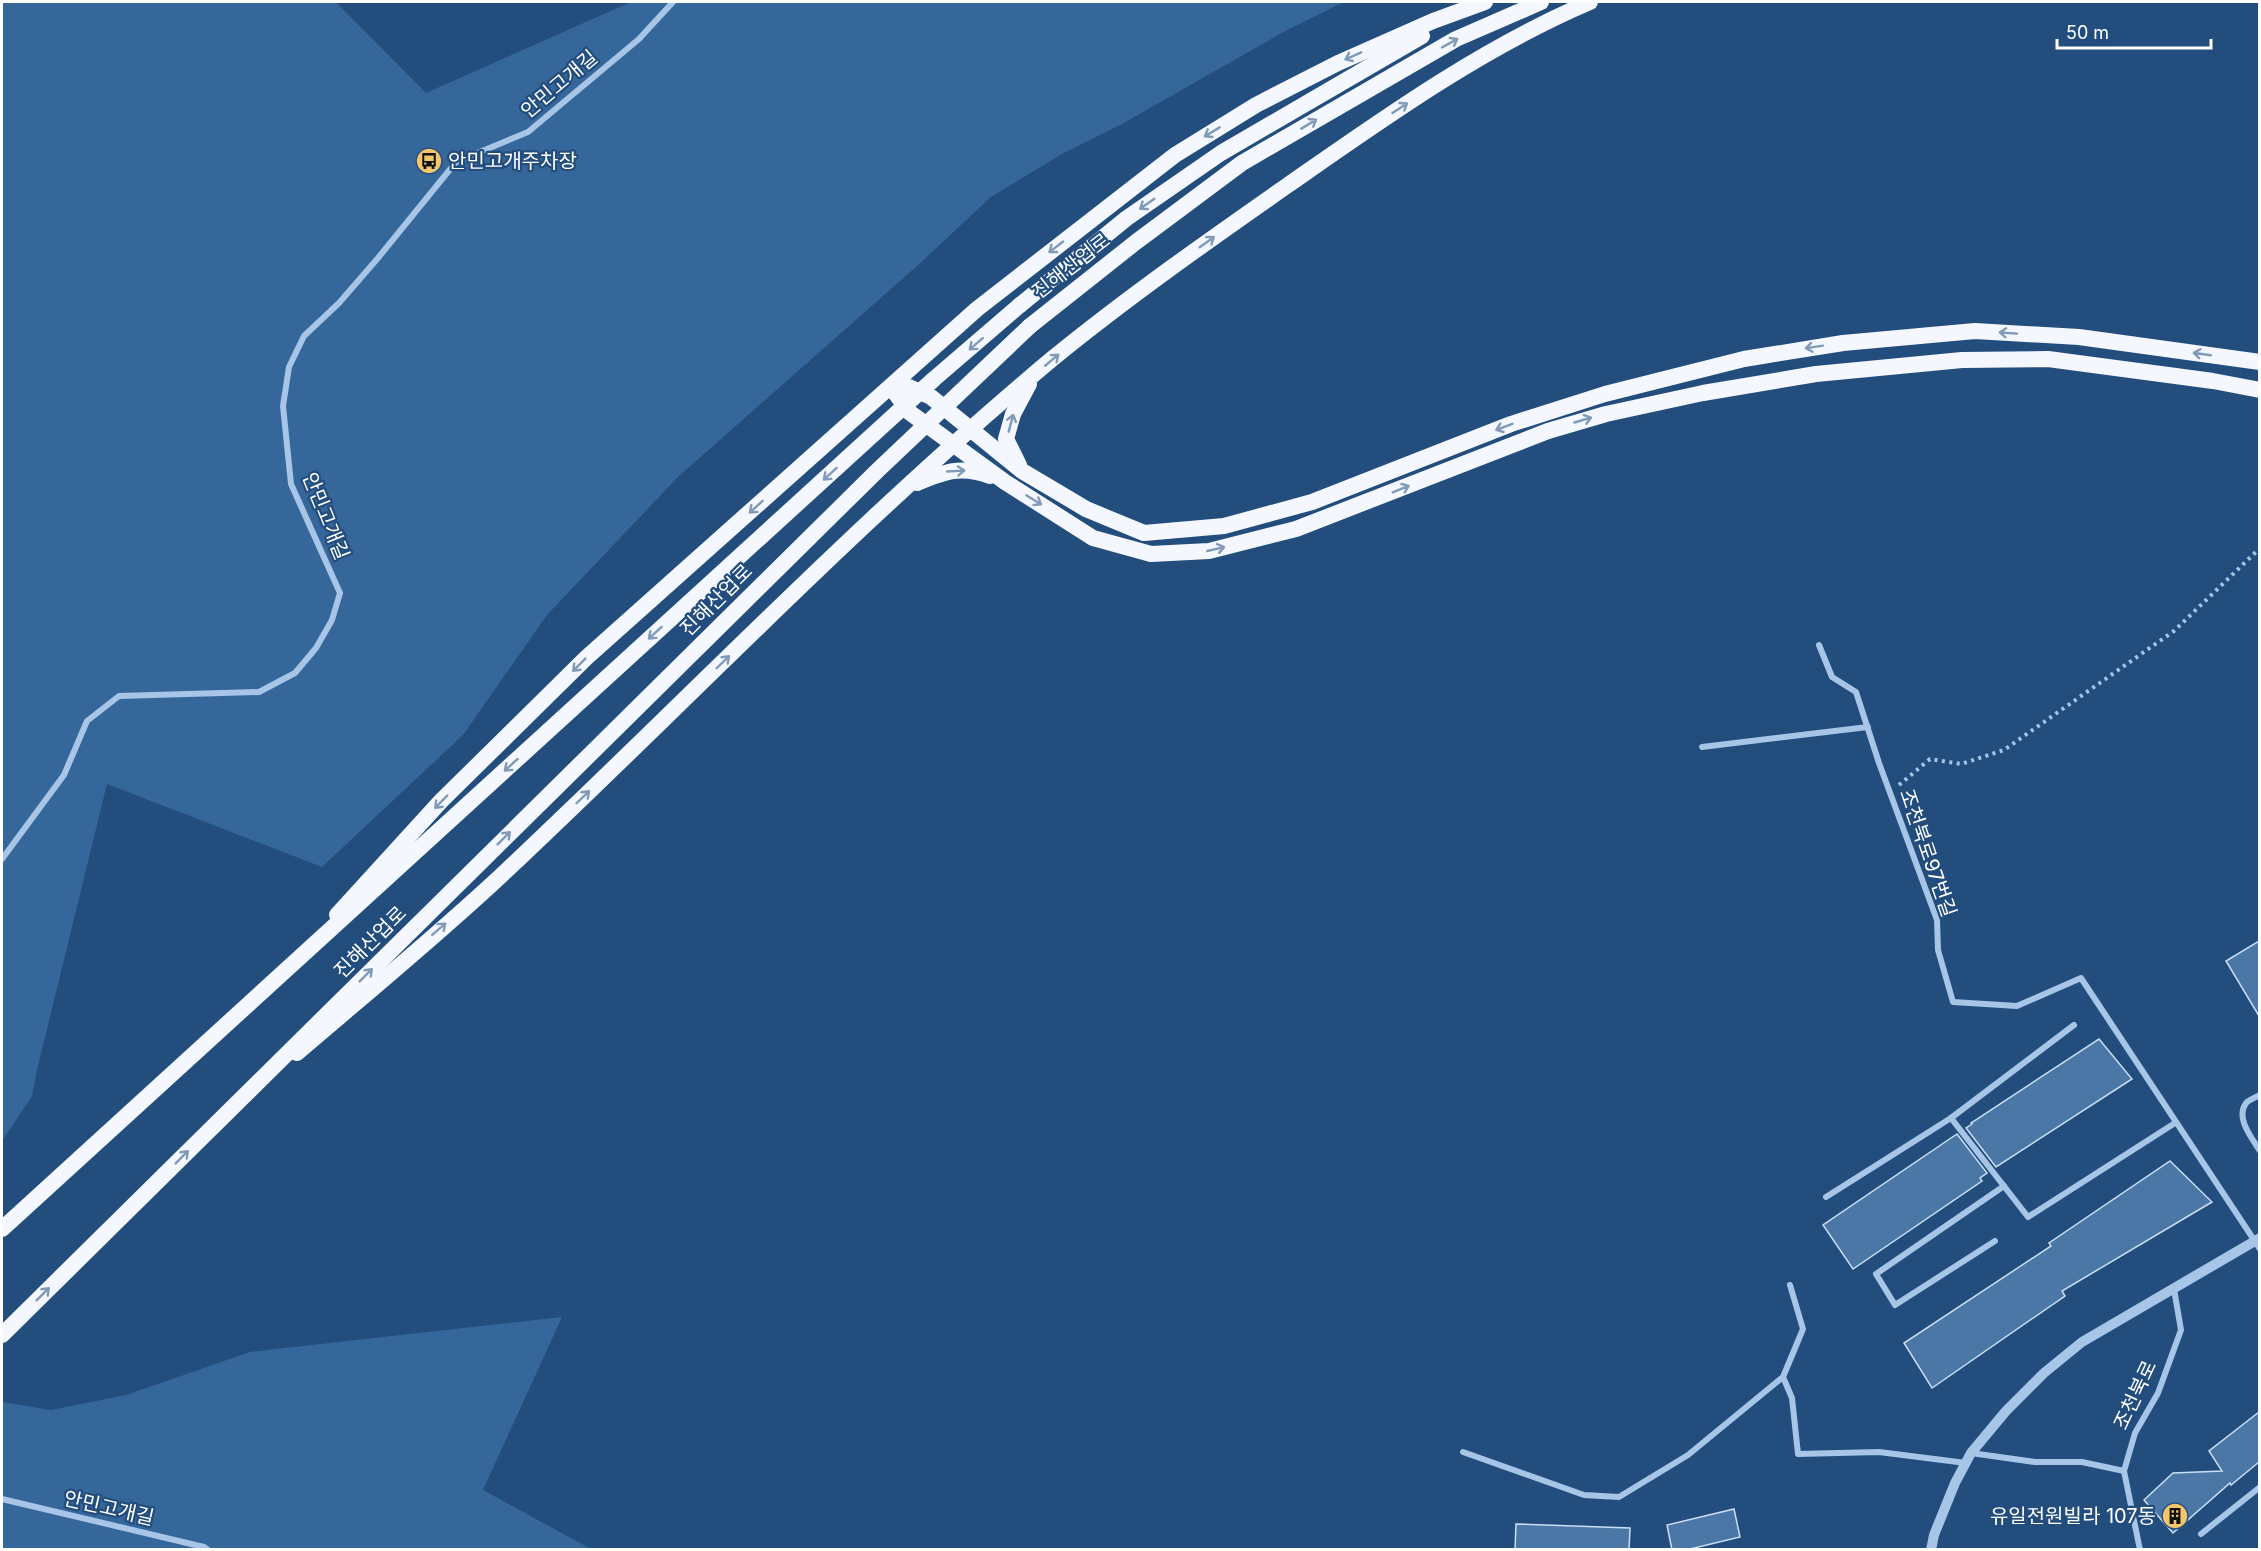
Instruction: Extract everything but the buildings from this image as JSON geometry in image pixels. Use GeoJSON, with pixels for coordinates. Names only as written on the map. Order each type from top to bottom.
{"type":"FeatureCollection","features":[{"type":"Feature","properties":{"kind":"highway"},"geometry":{"type":"LineString","coordinates":[[289,967],[441,801],[586,658],[977,309],[1175,155],[1263,102],[1326,69],[1433,21],[1485,2]]}},
{"type":"Feature","properties":{"kind":"highway","name":"진해산업로"},"geometry":{"type":"LineString","coordinates":[[2,1229],[934,379],[1020,305],[1127,218],[1221,153],[1334,85],[1445,23],[1496,2]]}},
{"type":"Feature","properties":{"kind":"highway","name":"진해산업로"},"geometry":{"type":"LineString","coordinates":[[2,1335],[878,470],[1030,326],[1136,242],[1242,163],[1456,39],[1541,2]]}},
{"type":"Feature","properties":{"kind":"highway"},"geometry":{"type":"LineString","coordinates":[[206,1133],[503,873],[851,538],[1033,375],[1142,288],[1352,141],[1488,52],[1590,2]]}},
{"type":"Feature","properties":{"kind":"highway"},"geometry":{"type":"LineString","coordinates":[[891,387],[909,387],[931,397],[972,428],[1022,471],[1086,509],[1144,533],[1224,526],[1312,502],[1511,424],[1605,394],[1744,359],[1843,342],[1975,331],[2079,337],[2259,362]]}},
{"type":"Feature","properties":{"kind":"highway"},"geometry":{"type":"LineString","coordinates":[[891,387],[909,412],[1005,482],[1093,538],[1151,554],[1209,551],[1296,529],[1548,430],[1606,414],[1816,374],[1962,360],[2048,359],[2213,381],[2259,390]]}},
{"type":"Feature","properties":{"kind":"highway"},"geometry":{"type":"LineString","coordinates":[[1022,471],[1006,439],[1013,414],[1033,375]]}},
{"type":"Feature","properties":{"kind":"highway"},"geometry":{"type":"LineString","coordinates":[[907,486],[947,471],[973,470],[1005,482]]}},
{"type":"Feature","properties":{"kind":"street","name":"안민고개길"},"geometry":{"type":"LineString","coordinates":[[2,859],[64,775],[87,721],[119,696],[259,692],[295,674],[316,648],[332,620],[340,593],[291,484],[283,406],[290,367],[304,336],[339,303],[456,162],[528,132],[639,39],[673,2]]}},
{"type":"Feature","properties":{"kind":"street","name":"조천북로97번길"},"geometry":{"type":"LineString","coordinates":[[1819,645],[1832,678],[1856,692],[1937,920],[1938,950],[1953,1002],[2017,1006],[2081,978],[2175,1123],[2257,1243]]}},
{"type":"Feature","properties":{"kind":"street"},"geometry":{"type":"LineString","coordinates":[[1702,747],[1868,727]]}},
{"type":"Feature","properties":{"kind":"street"},"geometry":{"type":"LineString","coordinates":[[1826,1197],[1951,1118],[2074,1025]]}},
{"type":"Feature","properties":{"kind":"street"},"geometry":{"type":"LineString","coordinates":[[2259,1095],[2247,1102],[2242,1114],[2245,1125],[2259,1151]]}},
{"type":"Feature","properties":{"kind":"street"},"geometry":{"type":"LineString","coordinates":[[1951,1118],[2028,1217],[2175,1123]]}},
{"type":"Feature","properties":{"kind":"street"},"geometry":{"type":"LineString","coordinates":[[1995,1241],[1895,1305],[1876,1274],[2004,1186]]}},
{"type":"Feature","properties":{"kind":"street"},"geometry":{"type":"LineString","coordinates":[[1931,1550],[1934,1535],[1969,1458],[2006,1411],[2044,1373],[2074,1348],[2108,1325],[2257,1243]]}},
{"type":"Feature","properties":{"kind":"street"},"geometry":{"type":"LineString","coordinates":[[1463,1452],[1584,1495],[1618,1497],[1688,1455],[1783,1377],[1803,1329],[1790,1285]]}},
{"type":"Feature","properties":{"kind":"street","name":"조천북로"},"geometry":{"type":"LineString","coordinates":[[2124,1471],[2135,1433],[2158,1393],[2181,1330],[2174,1289]]}},
{"type":"Feature","properties":{"kind":"street"},"geometry":{"type":"LineString","coordinates":[[1783,1377],[1792,1398],[1798,1454],[1879,1452],[2035,1462],[2082,1462],[2124,1471],[2140,1550]]}},
{"type":"Feature","properties":{"kind":"street"},"geometry":{"type":"LineString","coordinates":[[2201,1533],[2259,1487]]}},
{"type":"Feature","properties":{"kind":"street","name":"안민고개길"},"geometry":{"type":"LineString","coordinates":[[2,1500],[204,1546],[208,1550]]}},
{"type":"Feature","properties":{"kind":"path"},"geometry":{"type":"LineString","coordinates":[[1890,793],[1930,759],[1961,764],[2004,750],[2174,631],[2259,548]]}},
{"type":"Feature","properties":{"kind":"shaded area"},"geometry":{"type":"Polygon","coordinates":[[[2,2],[336,2],[426,93],[631,2],[1344,2],[1285,31],[1122,124],[1062,154],[991,197],[917,266],[678,477],[547,615],[463,735],[322,867],[107,784],[32,1096],[2,1141],[2,2]]]}},
{"type":"Feature","properties":{"kind":"shaded area"},"geometry":{"type":"Polygon","coordinates":[[[562,1317],[483,1490],[591,1549],[2,1550],[3,1402],[51,1410],[126,1395],[250,1352],[562,1317]]]}},
{"type":"Feature","properties":{"kind":"place","name":"안민고개주차장"},"geometry":{"type":"Point","coordinates":[429,161]}},
{"type":"Feature","properties":{"kind":"place","name":"유일전원빌라 107동"},"geometry":{"type":"Point","coordinates":[2175,1516]}}]}
